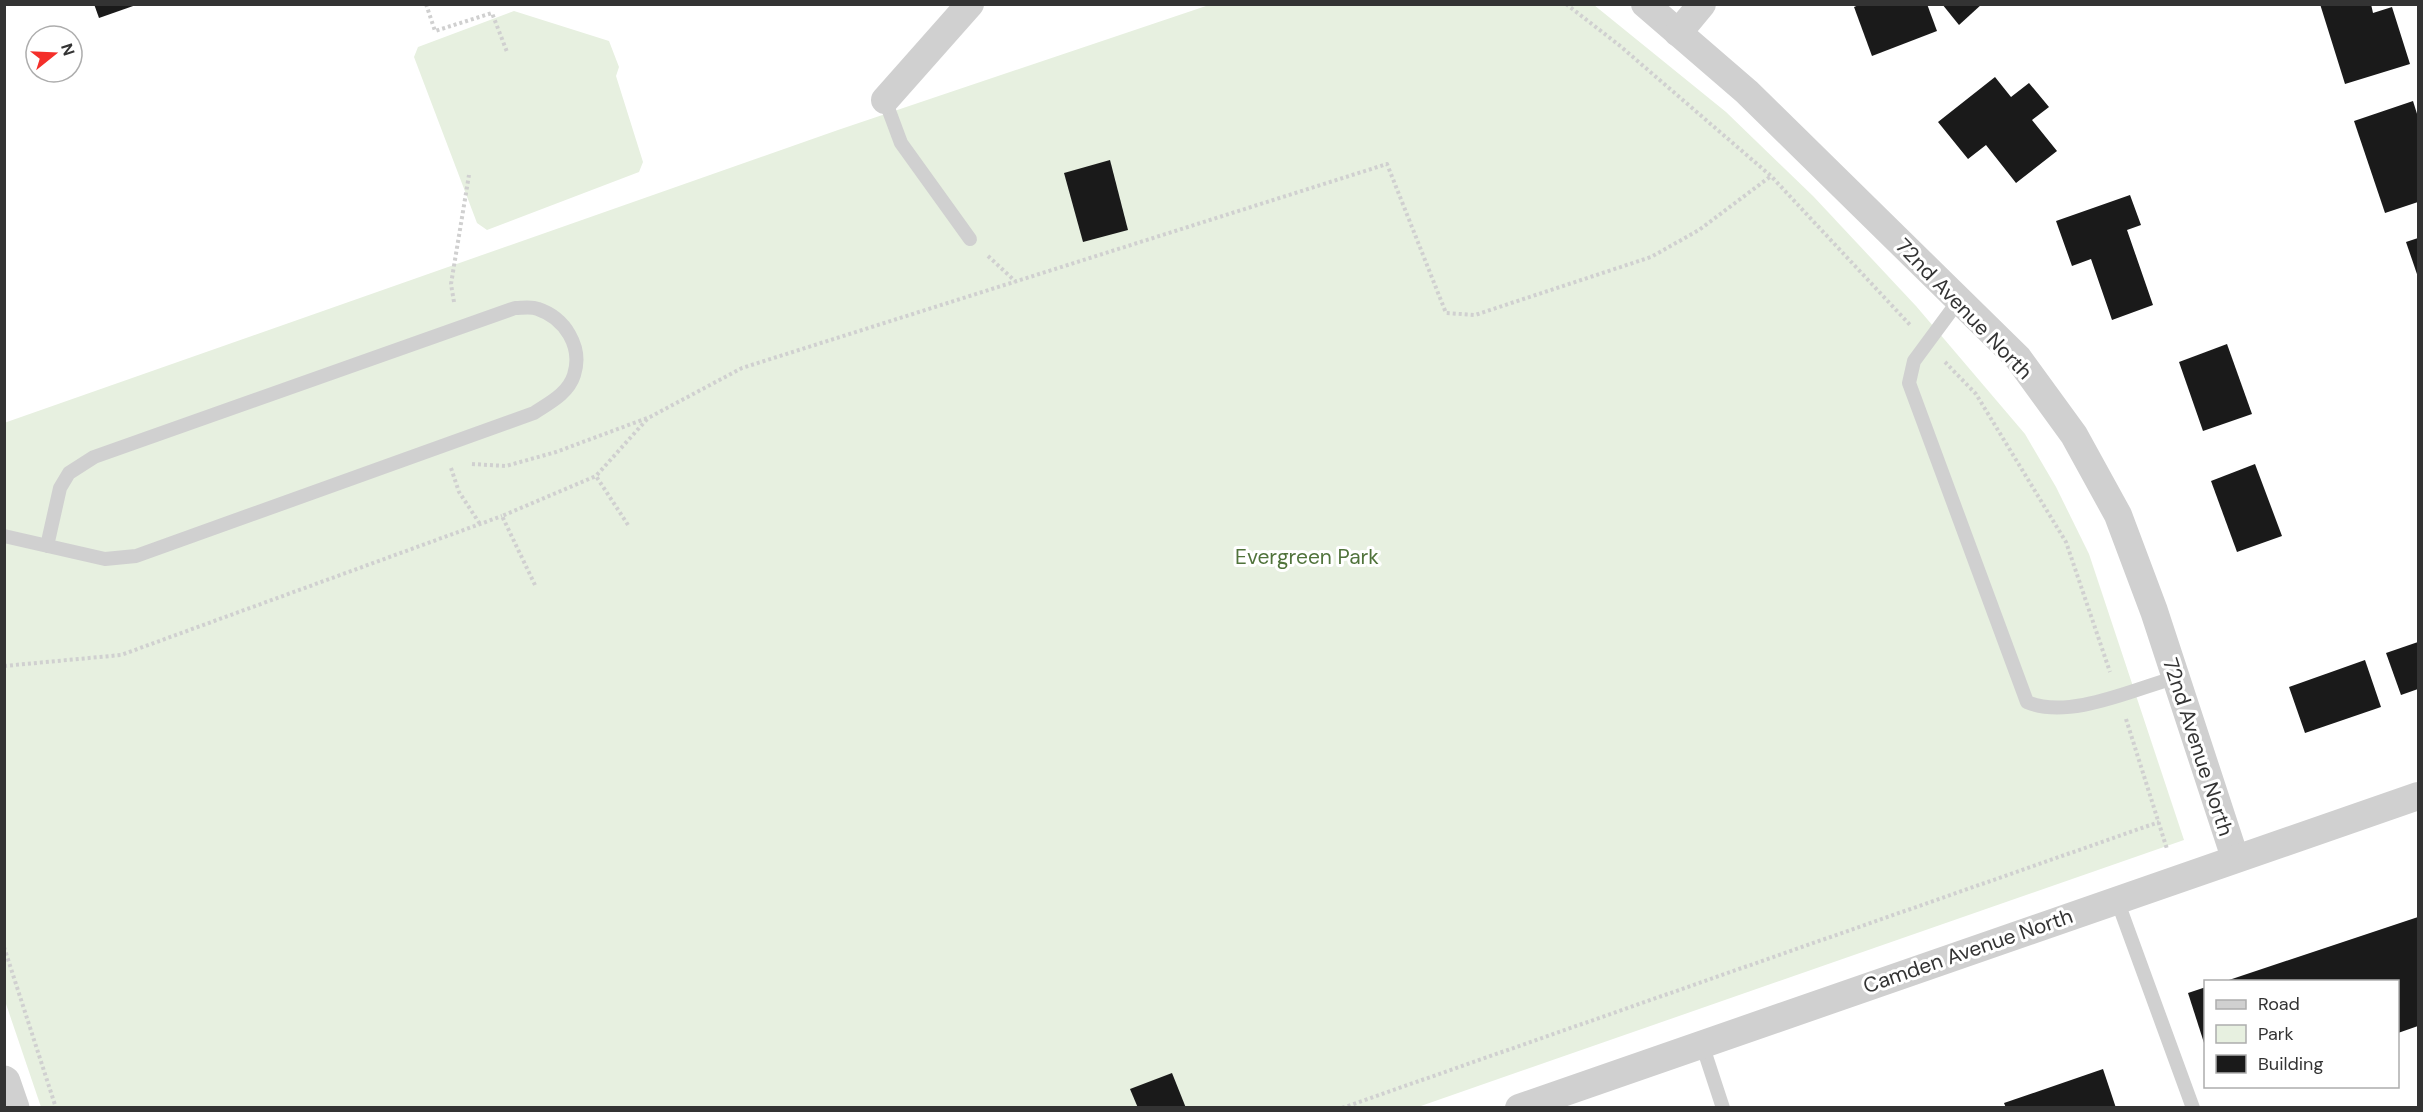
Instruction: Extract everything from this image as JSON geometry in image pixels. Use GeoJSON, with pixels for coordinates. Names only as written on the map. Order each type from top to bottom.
{"type":"FeatureCollection","features":[{"type":"Feature","properties":{"kind":"street"},"geometry":{"type":"LineString","coordinates":[[885,100],[970,4]]}},
{"type":"Feature","properties":{"kind":"street","name":"72nd Avenue North"},"geometry":{"type":"LineString","coordinates":[[1645,4],[1747,92],[2018,358],[2074,435],[2118,515],[2154,611],[2174,678],[2235,858]]}},
{"type":"Feature","properties":{"kind":"street"},"geometry":{"type":"LineString","coordinates":[[1678,33],[1702,4]]}},
{"type":"Feature","properties":{"kind":"street","name":"Camden Avenue North"},"geometry":{"type":"LineString","coordinates":[[1518,1107],[2418,796]]}},
{"type":"Feature","properties":{"kind":"street"},"geometry":{"type":"LineString","coordinates":[[4,1082],[13,1107]]}},
{"type":"Feature","properties":{"kind":"lane"},"geometry":{"type":"LineString","coordinates":[[885,100],[901,143],[970,239]]}},
{"type":"Feature","properties":{"kind":"lane"},"geometry":{"type":"LineString","coordinates":[[1959,300],[1914,361],[1909,383],[2027,702],[2042,708],[2077,707],[2174,678]]}},
{"type":"Feature","properties":{"kind":"lane"},"geometry":{"type":"LineString","coordinates":[[4,536],[47,546],[105,559],[136,556],[534,413],[560,397],[574,377],[578,354],[570,335],[555,317],[536,308],[515,308],[94,457],[69,473],[60,488],[47,546]]}},
{"type":"Feature","properties":{"kind":"lane"},"geometry":{"type":"LineString","coordinates":[[2116,900],[2193,1107]]}},
{"type":"Feature","properties":{"kind":"lane"},"geometry":{"type":"LineString","coordinates":[[1702,1044],[1723,1107]]}},
{"type":"Feature","properties":{"kind":"path"},"geometry":{"type":"LineString","coordinates":[[426,4],[435,31],[492,14],[507,52]]}},
{"type":"Feature","properties":{"kind":"path"},"geometry":{"type":"LineString","coordinates":[[444,445],[471,464],[506,466],[556,452],[650,417],[742,368],[1387,164],[1446,313],[1475,315],[1651,257],[1699,230],[1771,176]]}},
{"type":"Feature","properties":{"kind":"path"},"geometry":{"type":"LineString","coordinates":[[458,328],[451,284],[469,175]]}},
{"type":"Feature","properties":{"kind":"path"},"geometry":{"type":"LineString","coordinates":[[970,239],[1016,281]]}},
{"type":"Feature","properties":{"kind":"path"},"geometry":{"type":"LineString","coordinates":[[4,666],[121,655],[480,525],[596,476],[650,417]]}},
{"type":"Feature","properties":{"kind":"path"},"geometry":{"type":"LineString","coordinates":[[444,445],[459,492],[480,525]]}},
{"type":"Feature","properties":{"kind":"path"},"geometry":{"type":"LineString","coordinates":[[596,476],[628,525]]}},
{"type":"Feature","properties":{"kind":"path"},"geometry":{"type":"LineString","coordinates":[[502,516],[535,585]]}},
{"type":"Feature","properties":{"kind":"path"},"geometry":{"type":"LineString","coordinates":[[1342,1107],[2159,822]]}},
{"type":"Feature","properties":{"kind":"path"},"geometry":{"type":"LineString","coordinates":[[4,947],[56,1107]]}},
{"type":"Feature","properties":{"kind":"green space","name":"Evergreen Park"},"geometry":{"type":"Polygon","coordinates":[[[1209,5],[1594,5],[1726,112],[1813,196],[1916,306],[2025,434],[2056,487],[2089,554],[2184,840],[1418,1107],[41,1107],[4,998],[4,423],[838,130],[1209,5]]]}},
{"type":"Feature","properties":{"kind":"green space"},"geometry":{"type":"Polygon","coordinates":[[[514,11],[609,41],[619,67],[616,76],[643,162],[639,172],[487,230],[477,223],[414,57],[418,47],[514,11]]]}},
{"type":"Feature","properties":{"kind":"building"},"geometry":{"type":"Polygon","coordinates":[[[94,4],[136,4],[136,5],[99,18],[94,4]]]}},
{"type":"Feature","properties":{"kind":"building"},"geometry":{"type":"Polygon","coordinates":[[[1861,4],[1927,4],[1937,31],[1872,56],[1854,7],[1861,4]]]}},
{"type":"Feature","properties":{"kind":"building"},"geometry":{"type":"Polygon","coordinates":[[[1942,4],[1982,4],[1959,25],[1942,4]]]}},
{"type":"Feature","properties":{"kind":"building"},"geometry":{"type":"Polygon","coordinates":[[[2320,4],[2371,4],[2373,13],[2392,7],[2410,64],[2345,84],[2320,4]]]}},
{"type":"Feature","properties":{"kind":"building"},"geometry":{"type":"Polygon","coordinates":[[[1995,77],[2011,97],[2029,83],[2049,107],[2032,120],[2057,151],[2016,183],[1986,145],[1968,159],[1938,122],[1995,77]]]}},
{"type":"Feature","properties":{"kind":"building"},"geometry":{"type":"Polygon","coordinates":[[[2413,101],[2418,117],[2418,202],[2385,213],[2354,121],[2413,101]]]}},
{"type":"Feature","properties":{"kind":"building"},"geometry":{"type":"Polygon","coordinates":[[[1110,160],[1128,230],[1083,242],[1064,173],[1110,160]]]}},
{"type":"Feature","properties":{"kind":"building"},"geometry":{"type":"Polygon","coordinates":[[[2130,195],[2141,225],[2127,230],[2153,305],[2112,320],[2091,259],[2072,266],[2056,221],[2130,195]]]}},
{"type":"Feature","properties":{"kind":"building"},"geometry":{"type":"Polygon","coordinates":[[[2418,238],[2418,277],[2406,242],[2418,238]]]}},
{"type":"Feature","properties":{"kind":"building"},"geometry":{"type":"Polygon","coordinates":[[[2227,344],[2252,414],[2203,431],[2179,362],[2227,344]]]}},
{"type":"Feature","properties":{"kind":"building"},"geometry":{"type":"Polygon","coordinates":[[[2255,464],[2282,536],[2237,552],[2211,481],[2255,464]]]}},
{"type":"Feature","properties":{"kind":"building"},"geometry":{"type":"Polygon","coordinates":[[[2418,642],[2418,689],[2401,695],[2386,653],[2418,642]]]}},
{"type":"Feature","properties":{"kind":"building"},"geometry":{"type":"Polygon","coordinates":[[[2365,660],[2381,707],[2305,733],[2289,687],[2365,660]]]}},
{"type":"Feature","properties":{"kind":"building"},"geometry":{"type":"Polygon","coordinates":[[[2418,917],[2418,1026],[2399,1033],[2399,980],[2229,980],[2418,917]]]}},
{"type":"Feature","properties":{"kind":"building"},"geometry":{"type":"Polygon","coordinates":[[[2204,988],[2204,1043],[2188,993],[2204,988]]]}},
{"type":"Feature","properties":{"kind":"building"},"geometry":{"type":"Polygon","coordinates":[[[2103,1069],[2116,1108],[2006,1108],[2004,1103],[2103,1069]]]}},
{"type":"Feature","properties":{"kind":"building"},"geometry":{"type":"Polygon","coordinates":[[[1172,1073],[1186,1108],[1138,1108],[1130,1089],[1172,1073]]]}}]}
